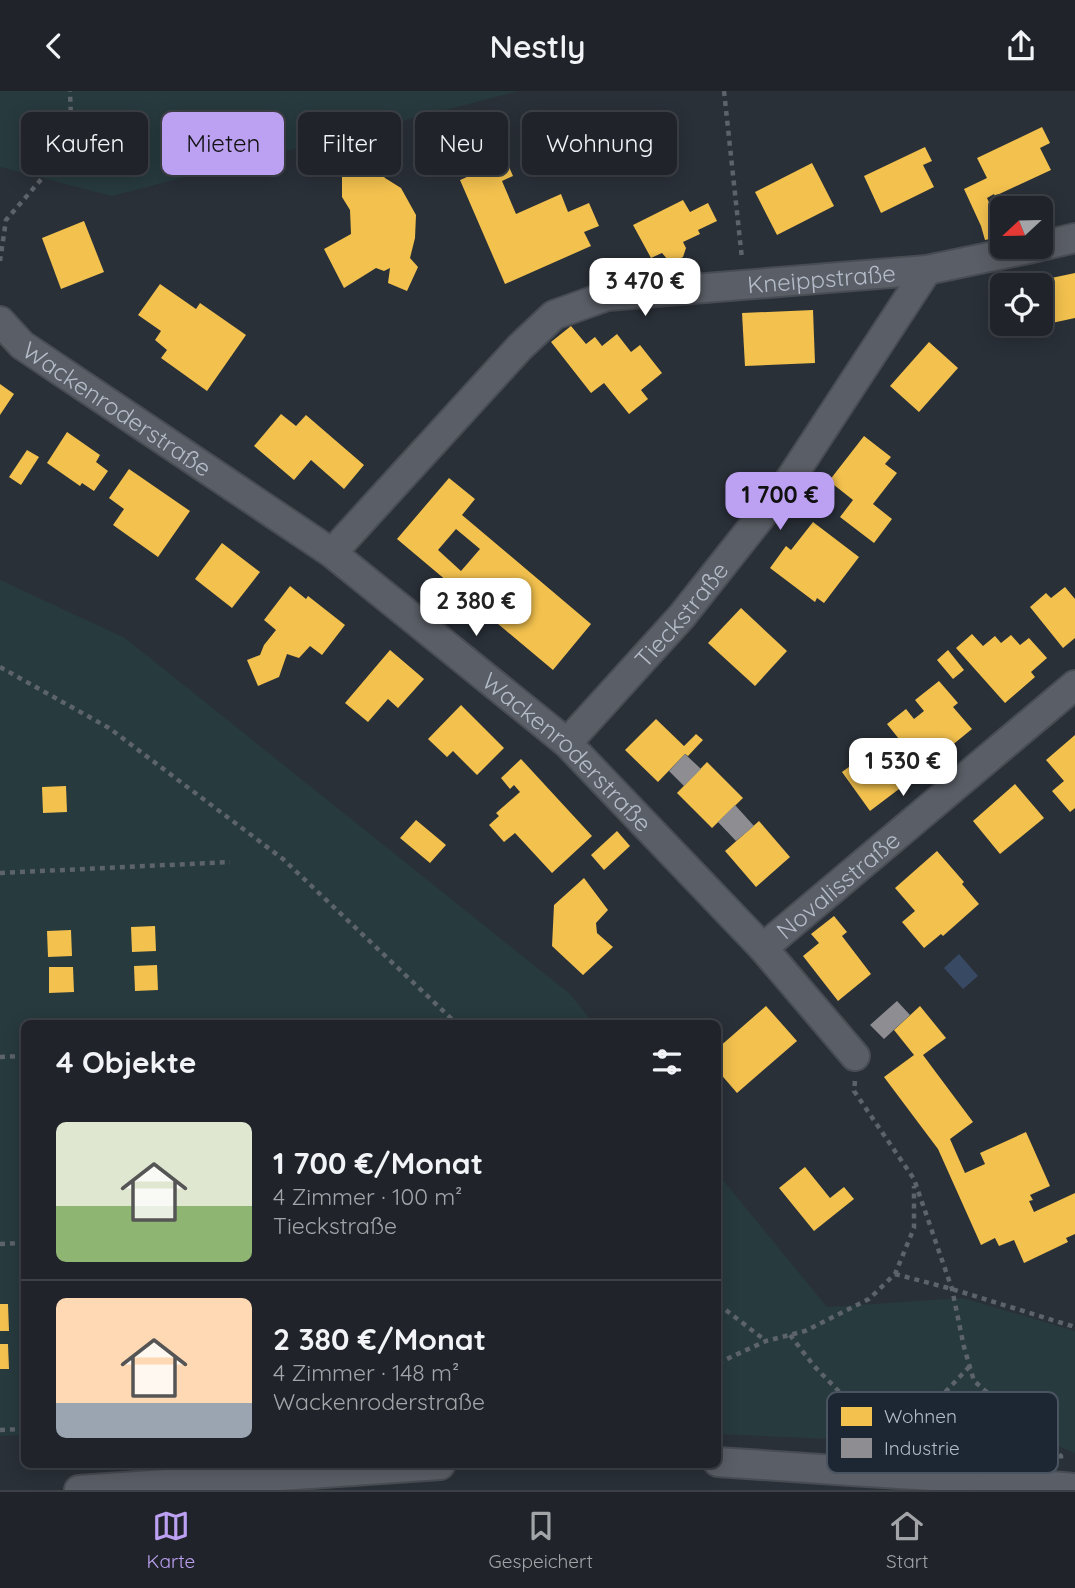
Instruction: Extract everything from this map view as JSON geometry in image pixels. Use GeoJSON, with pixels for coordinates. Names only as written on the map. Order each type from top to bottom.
{"type":"FeatureCollection","features":[{"type":"Feature","properties":{"kind":"street","name":"Kneippstraße"},"geometry":{"type":"LineString","coordinates":[[1054,243],[1075,239]]}},
{"type":"Feature","properties":{"kind":"street","name":"Kneippstraße"},"geometry":{"type":"LineString","coordinates":[[332,553],[520,347],[554,315],[607,296],[927,270],[990,256]]}},
{"type":"Feature","properties":{"kind":"street","name":"Tieckstraße"},"geometry":{"type":"LineString","coordinates":[[567,743],[682,616],[789,481],[927,270]]}},
{"type":"Feature","properties":{"kind":"street","name":"Wackenroderstraße"},"geometry":{"type":"LineString","coordinates":[[0,321],[22,345],[332,553],[567,743],[762,948],[855,1056]]}},
{"type":"Feature","properties":{"kind":"street","name":"Novalisstraße"},"geometry":{"type":"LineString","coordinates":[[762,948],[1075,685]]}},
{"type":"Feature","properties":{"kind":"street"},"geometry":{"type":"LineString","coordinates":[[721,1462],[827,1469]]}},
{"type":"Feature","properties":{"kind":"street"},"geometry":{"type":"LineString","coordinates":[[79,1490],[343,1480],[421,1468]]}},
{"type":"Feature","properties":{"kind":"street"},"geometry":{"type":"LineString","coordinates":[[883,1473],[1072,1488]]}},
{"type":"Feature","properties":{"kind":"path"},"geometry":{"type":"LineString","coordinates":[[0,261],[6,220],[45,175],[71,119],[70,91]]}},
{"type":"Feature","properties":{"kind":"path"},"geometry":{"type":"LineString","coordinates":[[723,91],[745,285]]}},
{"type":"Feature","properties":{"kind":"path"},"geometry":{"type":"LineString","coordinates":[[0,667],[109,728],[283,859],[453,1020]]}},
{"type":"Feature","properties":{"kind":"path"},"geometry":{"type":"LineString","coordinates":[[0,873],[230,862]]}},
{"type":"Feature","properties":{"kind":"path"},"geometry":{"type":"LineString","coordinates":[[0,1057],[21,1056]]}},
{"type":"Feature","properties":{"kind":"path"},"geometry":{"type":"LineString","coordinates":[[855,1056],[854,1091],[914,1179],[952,1289],[974,1381],[987,1392]]}},
{"type":"Feature","properties":{"kind":"path"},"geometry":{"type":"LineString","coordinates":[[721,1362],[766,1341],[805,1331],[869,1299],[895,1274],[914,1228],[914,1179]]}},
{"type":"Feature","properties":{"kind":"path"},"geometry":{"type":"LineString","coordinates":[[0,1244],[21,1243]]}},
{"type":"Feature","properties":{"kind":"path"},"geometry":{"type":"LineString","coordinates":[[895,1274],[1075,1327]]}},
{"type":"Feature","properties":{"kind":"path"},"geometry":{"type":"LineString","coordinates":[[721,1306],[766,1341]]}},
{"type":"Feature","properties":{"kind":"path"},"geometry":{"type":"LineString","coordinates":[[790,1335],[814,1366],[840,1392]]}},
{"type":"Feature","properties":{"kind":"path"},"geometry":{"type":"LineString","coordinates":[[945,1392],[970,1366]]}},
{"type":"Feature","properties":{"kind":"path"},"geometry":{"type":"LineString","coordinates":[[0,1430],[21,1429]]}},
{"type":"Feature","properties":{"kind":"path"},"geometry":{"type":"LineString","coordinates":[[1058,1454],[1072,1488]]}},
{"type":"Feature","properties":{"kind":"green space"},"geometry":{"type":"Polygon","coordinates":[[[0,91],[519,91],[438,112],[415,112],[415,118],[401,121],[401,112],[298,112],[298,148],[284,152],[284,112],[162,112],[162,175],[193,175],[112,196],[31,175],[148,175],[148,112],[21,112],[21,172],[0,167],[0,91]]]}},
{"type":"Feature","properties":{"kind":"green space"},"geometry":{"type":"Polygon","coordinates":[[[0,580],[125,638],[570,994],[591,1020],[21,1020],[21,1435],[0,1436],[0,580]]]}},
{"type":"Feature","properties":{"kind":"green space"},"geometry":{"type":"Polygon","coordinates":[[[721,1178],[827,1307],[963,1298],[1075,1331],[1075,1453],[1058,1446],[1058,1392],[827,1392],[827,1439],[721,1434],[721,1178]]]}},
{"type":"Feature","properties":{"kind":"water"},"geometry":{"type":"Polygon","coordinates":[[[959,954],[978,976],[963,989],[944,968],[959,954]]]}},
{"type":"Feature","properties":{"kind":"building: Wohnen"},"geometry":{"type":"Polygon","coordinates":[[[1042,127],[1050,143],[1040,148],[1051,170],[987,198],[990,205],[990,239],[985,240],[964,189],[987,178],[977,158],[1042,127]]]}},
{"type":"Feature","properties":{"kind":"building: Wohnen"},"geometry":{"type":"Polygon","coordinates":[[[925,147],[932,161],[923,165],[934,187],[881,213],[864,176],[925,147]]]}},
{"type":"Feature","properties":{"kind":"building: Wohnen"},"geometry":{"type":"Polygon","coordinates":[[[812,163],[834,206],[777,235],[755,192],[812,163]]]}},
{"type":"Feature","properties":{"kind":"building: Wohnen"},"geometry":{"type":"Polygon","coordinates":[[[508,165],[513,176],[502,181],[516,214],[561,194],[568,212],[589,203],[599,226],[584,232],[591,246],[505,284],[460,180],[472,175],[508,175],[508,165]]]}},
{"type":"Feature","properties":{"kind":"building: Wohnen"},"geometry":{"type":"Polygon","coordinates":[[[342,175],[382,175],[401,188],[416,215],[415,238],[410,258],[418,267],[407,291],[388,283],[390,268],[384,271],[376,268],[344,288],[324,249],[351,234],[350,210],[342,197],[342,175]]]}},
{"type":"Feature","properties":{"kind":"building: Wohnen"},"geometry":{"type":"Polygon","coordinates":[[[683,200],[690,212],[708,203],[717,221],[698,230],[700,234],[683,242],[686,248],[683,257],[674,262],[662,253],[651,258],[633,225],[683,200]]]}},
{"type":"Feature","properties":{"kind":"building: Wohnen"},"geometry":{"type":"Polygon","coordinates":[[[84,221],[104,272],[61,289],[42,238],[84,221]]]}},
{"type":"Feature","properties":{"kind":"building: Wohnen"},"geometry":{"type":"Polygon","coordinates":[[[1075,273],[1075,318],[1053,323],[1053,278],[1075,273]]]}},
{"type":"Feature","properties":{"kind":"building: Wohnen"},"geometry":{"type":"Polygon","coordinates":[[[160,284],[196,309],[200,303],[246,335],[207,391],[161,358],[167,350],[155,340],[161,331],[138,315],[160,284]]]}},
{"type":"Feature","properties":{"kind":"building: Wohnen"},"geometry":{"type":"Polygon","coordinates":[[[813,310],[815,363],[745,366],[742,313],[813,310]]]}},
{"type":"Feature","properties":{"kind":"building: Wohnen"},"geometry":{"type":"Polygon","coordinates":[[[571,326],[586,344],[595,337],[602,346],[617,334],[631,352],[640,345],[662,373],[641,390],[648,399],[629,414],[604,383],[591,393],[551,342],[571,326]]]}},
{"type":"Feature","properties":{"kind":"building: Wohnen"},"geometry":{"type":"Polygon","coordinates":[[[929,342],[958,368],[919,412],[890,386],[929,342]]]}},
{"type":"Feature","properties":{"kind":"building: Wohnen"},"geometry":{"type":"Polygon","coordinates":[[[0,384],[14,394],[0,415],[0,384]]]}},
{"type":"Feature","properties":{"kind":"building: Wohnen"},"geometry":{"type":"Polygon","coordinates":[[[281,414],[296,426],[306,415],[364,465],[344,489],[311,460],[294,480],[254,446],[281,414]]]}},
{"type":"Feature","properties":{"kind":"building: Wohnen"},"geometry":{"type":"Polygon","coordinates":[[[67,432],[100,455],[96,462],[108,471],[94,491],[82,483],[80,486],[47,463],[67,432]]]}},
{"type":"Feature","properties":{"kind":"building: Wohnen"},"geometry":{"type":"Polygon","coordinates":[[[864,436],[891,457],[885,464],[897,473],[873,504],[892,519],[874,543],[840,517],[853,500],[829,481],[864,436]]]}},
{"type":"Feature","properties":{"kind":"building: Wohnen"},"geometry":{"type":"Polygon","coordinates":[[[27,450],[39,457],[21,485],[9,477],[27,450]]]}},
{"type":"Feature","properties":{"kind":"building: Wohnen"},"geometry":{"type":"Polygon","coordinates":[[[129,469],[190,511],[158,557],[113,525],[124,509],[109,498],[129,469]]]}},
{"type":"Feature","properties":{"kind":"building: Wohnen"},"geometry":{"type":"Polygon","coordinates":[[[449,478],[475,499],[462,515],[591,624],[553,670],[397,539],[449,478]],[[456,529],[438,550],[461,571],[480,549],[456,529]]]}},
{"type":"Feature","properties":{"kind":"building: Wohnen"},"geometry":{"type":"Polygon","coordinates":[[[813,522],[859,557],[824,603],[817,598],[815,602],[770,568],[786,546],[791,550],[813,522]]]}},
{"type":"Feature","properties":{"kind":"building: Wohnen"},"geometry":{"type":"Polygon","coordinates":[[[222,543],[260,572],[232,608],[195,579],[222,543]]]}},
{"type":"Feature","properties":{"kind":"building: Wohnen"},"geometry":{"type":"Polygon","coordinates":[[[290,586],[306,599],[308,596],[345,625],[322,655],[310,646],[299,658],[287,654],[279,677],[258,686],[247,660],[260,655],[276,630],[264,620],[290,586]]]}},
{"type":"Feature","properties":{"kind":"building: Wohnen"},"geometry":{"type":"Polygon","coordinates":[[[1065,587],[1075,599],[1075,638],[1063,648],[1030,607],[1046,593],[1051,598],[1065,587]]]}},
{"type":"Feature","properties":{"kind":"building: Wohnen"},"geometry":{"type":"Polygon","coordinates":[[[741,608],[787,651],[755,686],[708,643],[741,608]]]}},
{"type":"Feature","properties":{"kind":"building: Wohnen"},"geometry":{"type":"Polygon","coordinates":[[[972,634],[983,646],[995,636],[1001,643],[1011,635],[1020,645],[1029,638],[1047,658],[1031,672],[1035,677],[1005,703],[956,648],[972,634]]]}},
{"type":"Feature","properties":{"kind":"building: Wohnen"},"geometry":{"type":"Polygon","coordinates":[[[390,650],[424,679],[398,708],[388,699],[368,722],[345,703],[390,650]]]}},
{"type":"Feature","properties":{"kind":"building: Wohnen"},"geometry":{"type":"Polygon","coordinates":[[[948,650],[964,670],[953,679],[937,660],[948,650]]]}},
{"type":"Feature","properties":{"kind":"building: Wohnen"},"geometry":{"type":"Polygon","coordinates":[[[939,681],[958,703],[953,707],[972,729],[940,755],[928,740],[911,754],[887,724],[906,709],[914,719],[924,711],[915,700],[939,681]]]}},
{"type":"Feature","properties":{"kind":"building: Wohnen"},"geometry":{"type":"Polygon","coordinates":[[[461,705],[504,748],[477,775],[453,751],[447,757],[428,739],[461,705]]]}},
{"type":"Feature","properties":{"kind":"building: Wohnen"},"geometry":{"type":"Polygon","coordinates":[[[656,719],[684,746],[696,734],[703,740],[658,782],[625,750],[656,719]]]}},
{"type":"Feature","properties":{"kind":"building: Wohnen"},"geometry":{"type":"Polygon","coordinates":[[[1075,735],[1075,808],[1070,812],[1052,791],[1064,781],[1046,760],[1075,735]]]}},
{"type":"Feature","properties":{"kind":"building: Wohnen"},"geometry":{"type":"Polygon","coordinates":[[[875,748],[903,786],[870,811],[842,772],[875,748]]]}},
{"type":"Feature","properties":{"kind":"building: Wohnen"},"geometry":{"type":"Polygon","coordinates":[[[521,759],[592,836],[552,873],[515,833],[504,842],[489,825],[499,816],[496,813],[520,792],[514,785],[510,789],[501,778],[521,759]]]}},
{"type":"Feature","properties":{"kind":"building: Wohnen"},"geometry":{"type":"Polygon","coordinates":[[[707,762],[743,798],[712,828],[677,793],[707,762]]]}},
{"type":"Feature","properties":{"kind":"building: Wohnen"},"geometry":{"type":"Polygon","coordinates":[[[1015,784],[1044,818],[1000,854],[973,821],[1015,784]]]}},
{"type":"Feature","properties":{"kind":"building: Wohnen"},"geometry":{"type":"Polygon","coordinates":[[[66,786],[67,812],[43,813],[42,787],[66,786]]]}},
{"type":"Feature","properties":{"kind":"building: Wohnen"},"geometry":{"type":"Polygon","coordinates":[[[416,820],[446,845],[430,863],[400,838],[416,820]]]}},
{"type":"Feature","properties":{"kind":"building: Wohnen"},"geometry":{"type":"Polygon","coordinates":[[[759,821],[790,857],[756,887],[725,851],[759,821]]]}},
{"type":"Feature","properties":{"kind":"building: Wohnen"},"geometry":{"type":"Polygon","coordinates":[[[617,831],[630,846],[604,870],[591,855],[617,831]]]}},
{"type":"Feature","properties":{"kind":"building: Wohnen"},"geometry":{"type":"Polygon","coordinates":[[[937,851],[979,904],[943,936],[941,934],[924,948],[902,922],[915,911],[895,888],[937,851]]]}},
{"type":"Feature","properties":{"kind":"building: Wohnen"},"geometry":{"type":"Polygon","coordinates":[[[584,878],[608,910],[596,923],[597,933],[613,947],[583,975],[552,946],[554,905],[584,878]]]}},
{"type":"Feature","properties":{"kind":"building: Wohnen"},"geometry":{"type":"Polygon","coordinates":[[[834,916],[847,932],[842,936],[871,974],[838,1001],[803,956],[819,943],[811,934],[834,916]]]}},
{"type":"Feature","properties":{"kind":"building: Wohnen"},"geometry":{"type":"Polygon","coordinates":[[[155,926],[156,951],[132,952],[131,927],[155,926]]]}},
{"type":"Feature","properties":{"kind":"building: Wohnen"},"geometry":{"type":"Polygon","coordinates":[[[71,930],[72,956],[48,957],[47,931],[71,930]]]}},
{"type":"Feature","properties":{"kind":"building: Wohnen"},"geometry":{"type":"Polygon","coordinates":[[[157,965],[158,990],[135,991],[134,966],[157,965]]]}},
{"type":"Feature","properties":{"kind":"building: Wohnen"},"geometry":{"type":"Polygon","coordinates":[[[49,967],[73,967],[74,992],[49,993],[49,967]]]}},
{"type":"Feature","properties":{"kind":"building: Wohnen"},"geometry":{"type":"Polygon","coordinates":[[[766,1006],[797,1041],[737,1093],[721,1074],[721,1045],[766,1006]]]}},
{"type":"Feature","properties":{"kind":"building: Wohnen"},"geometry":{"type":"Polygon","coordinates":[[[920,1006],[946,1038],[923,1055],[973,1122],[950,1139],[965,1173],[985,1164],[980,1153],[1026,1132],[1050,1186],[1030,1195],[1033,1200],[1029,1201],[1034,1212],[1075,1193],[1075,1234],[1066,1238],[1068,1242],[1024,1263],[1014,1240],[999,1246],[995,1238],[981,1245],[938,1149],[884,1077],[914,1055],[894,1030],[920,1006]]]}},
{"type":"Feature","properties":{"kind":"building: Wohnen"},"geometry":{"type":"Polygon","coordinates":[[[805,1167],[830,1198],[844,1187],[854,1199],[814,1231],[779,1188],[805,1167]]]}},
{"type":"Feature","properties":{"kind":"building: Wohnen"},"geometry":{"type":"Polygon","coordinates":[[[0,1304],[8,1304],[9,1331],[0,1331],[0,1304]]]}},
{"type":"Feature","properties":{"kind":"building: Wohnen"},"geometry":{"type":"Polygon","coordinates":[[[0,1344],[8,1344],[9,1369],[0,1369],[0,1344]]]}},
{"type":"Feature","properties":{"kind":"building: Industrie"},"geometry":{"type":"Polygon","coordinates":[[[685,754],[701,769],[684,786],[669,771],[685,754]]]}},
{"type":"Feature","properties":{"kind":"building: Industrie"},"geometry":{"type":"Polygon","coordinates":[[[735,805],[754,826],[736,841],[718,822],[735,805]]]}},
{"type":"Feature","properties":{"kind":"building: Industrie"},"geometry":{"type":"Polygon","coordinates":[[[897,1001],[910,1015],[884,1039],[870,1025],[897,1001]]]}}]}
